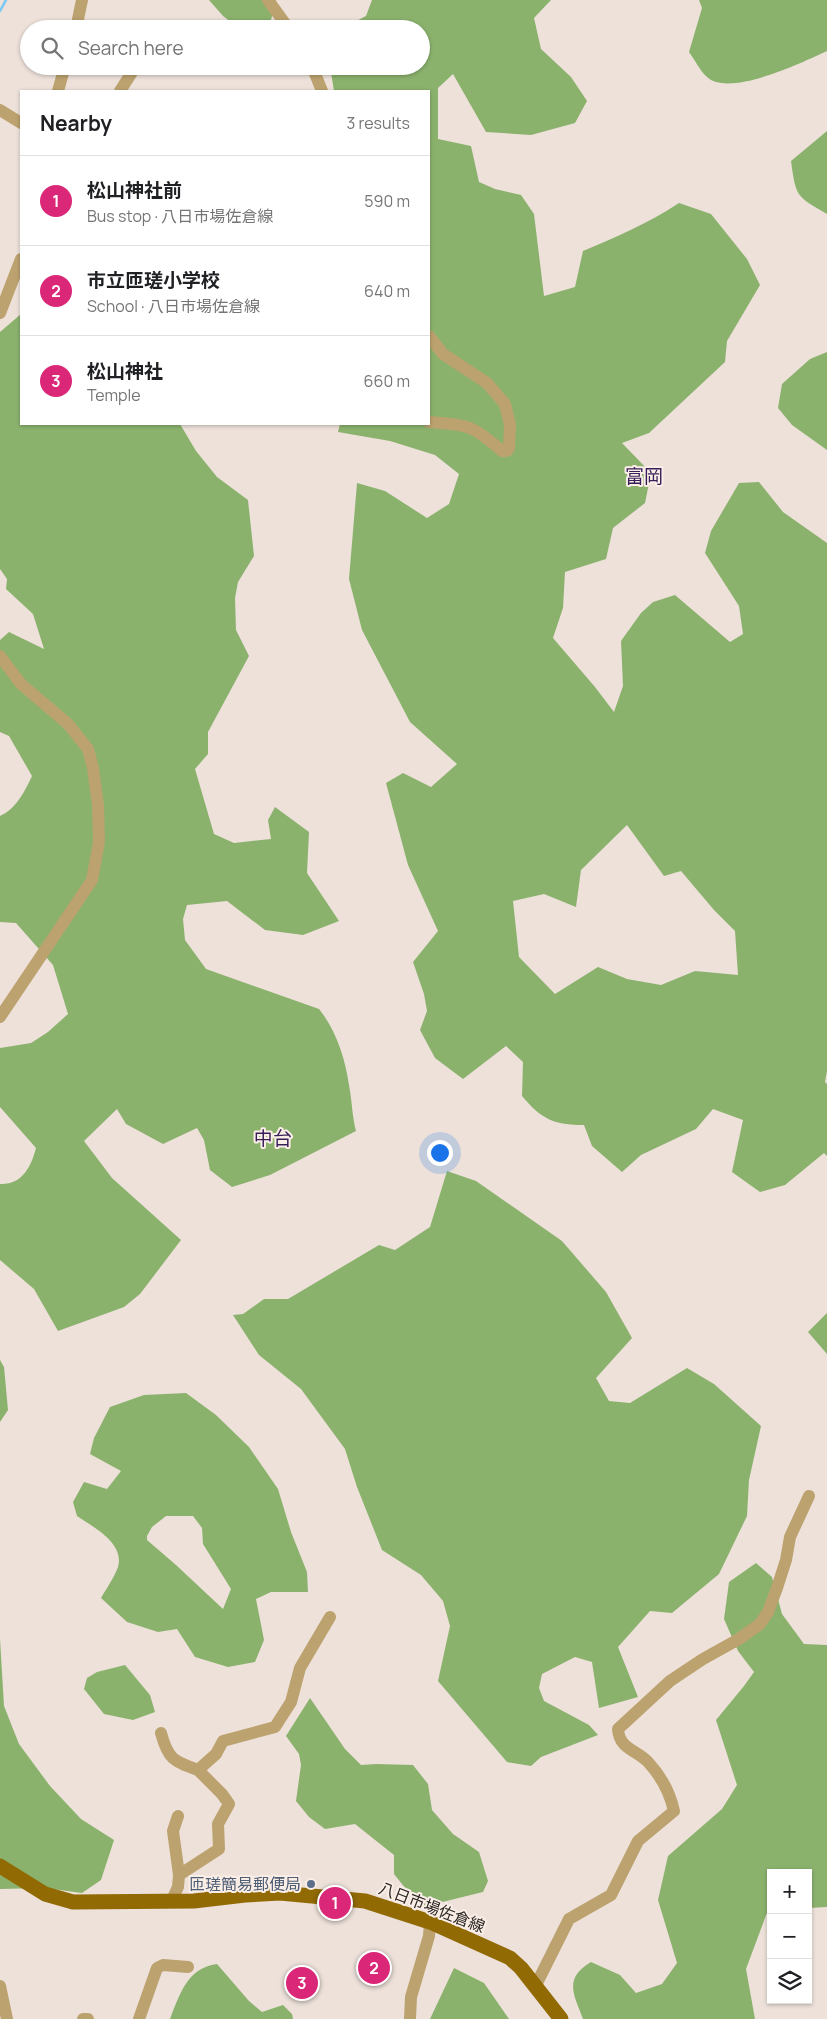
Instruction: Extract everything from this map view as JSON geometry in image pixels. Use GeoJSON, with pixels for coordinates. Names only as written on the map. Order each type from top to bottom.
{"type":"FeatureCollection","features":[{"type":"Feature","properties":{"kind":"main road","name":"八日市場佐倉線"},"geometry":{"type":"LineString","coordinates":[[0,1866],[34,1888],[64,1901],[82,1903],[171,1902],[245,1895],[293,1894],[365,1901],[430,1922],[505,1955],[521,1968],[536,1985],[561,2019]]}},
{"type":"Feature","properties":{"kind":"street"},"geometry":{"type":"LineString","coordinates":[[78,20],[82,0]]}},
{"type":"Feature","properties":{"kind":"street"},"geometry":{"type":"LineString","coordinates":[[269,0],[280,20]]}},
{"type":"Feature","properties":{"kind":"street"},"geometry":{"type":"LineString","coordinates":[[58,90],[62,75]]}},
{"type":"Feature","properties":{"kind":"street"},"geometry":{"type":"LineString","coordinates":[[121,90],[130,75]]}},
{"type":"Feature","properties":{"kind":"street"},"geometry":{"type":"LineString","coordinates":[[316,75],[322,90]]}},
{"type":"Feature","properties":{"kind":"street"},"geometry":{"type":"LineString","coordinates":[[0,110],[20,122]]}},
{"type":"Feature","properties":{"kind":"street"},"geometry":{"type":"LineString","coordinates":[[0,313],[4,288],[20,261]]}},
{"type":"Feature","properties":{"kind":"street"},"geometry":{"type":"LineString","coordinates":[[430,337],[443,354],[487,383],[505,404],[510,425],[509,448],[507,451],[502,451],[484,436],[464,425],[430,422]]}},
{"type":"Feature","properties":{"kind":"street"},"geometry":{"type":"LineString","coordinates":[[0,656],[21,684],[68,724],[88,749],[93,768],[98,805],[99,842],[92,880],[0,1017]]}},
{"type":"Feature","properties":{"kind":"street"},"geometry":{"type":"LineString","coordinates":[[536,1985],[543,1975],[557,1939],[569,1919],[610,1895],[638,1841],[674,1811],[670,1794],[648,1761],[624,1745],[618,1735],[618,1729],[670,1681],[703,1658],[739,1639],[760,1624],[768,1612],[786,1560],[790,1537],[809,1496]]}},
{"type":"Feature","properties":{"kind":"street"},"geometry":{"type":"LineString","coordinates":[[198,1770],[216,1754],[223,1742],[275,1727],[291,1702],[300,1668],[330,1617]]}},
{"type":"Feature","properties":{"kind":"street"},"geometry":{"type":"LineString","coordinates":[[161,1733],[166,1752],[178,1763],[198,1770],[222,1794],[229,1804],[218,1824],[218,1849],[179,1875]]}},
{"type":"Feature","properties":{"kind":"street"},"geometry":{"type":"LineString","coordinates":[[171,1902],[178,1887],[179,1875],[173,1831],[178,1816]]}},
{"type":"Feature","properties":{"kind":"street"},"geometry":{"type":"LineString","coordinates":[[410,2019],[411,1998],[429,1936],[430,1922]]}},
{"type":"Feature","properties":{"kind":"street"},"geometry":{"type":"LineString","coordinates":[[139,2019],[157,1968],[163,1965],[188,1967]]}},
{"type":"Feature","properties":{"kind":"street"},"geometry":{"type":"LineString","coordinates":[[0,1986],[7,2019]]}},
{"type":"Feature","properties":{"kind":"street"},"geometry":{"type":"LineString","coordinates":[[83,2019],[88,2019]]}},
{"type":"Feature","properties":{"kind":"green space"},"geometry":{"type":"Polygon","coordinates":[[[209,0],[276,0],[271,20],[228,20],[209,0]]]}},
{"type":"Feature","properties":{"kind":"green space"},"geometry":{"type":"Polygon","coordinates":[[[372,0],[551,0],[534,18],[541,49],[571,77],[587,101],[575,123],[531,135],[486,132],[453,74],[438,88],[438,139],[471,146],[479,182],[495,189],[521,195],[534,214],[544,296],[575,287],[583,251],[644,223],[679,203],[711,214],[747,259],[760,285],[727,341],[725,362],[649,433],[622,443],[651,473],[645,503],[613,528],[606,559],[565,572],[563,608],[553,638],[614,712],[623,686],[621,641],[641,613],[653,602],[675,595],[730,642],[743,634],[739,606],[705,553],[711,531],[739,483],[759,482],[783,512],[827,543],[827,1071],[825,1082],[827,1084],[827,1156],[824,1153],[785,1185],[760,1192],[732,1172],[743,1120],[713,1109],[696,1129],[641,1155],[622,1172],[592,1146],[584,1125],[556,1122],[542,1115],[529,1104],[522,1096],[523,1062],[506,1046],[463,1079],[435,1058],[420,1030],[427,1011],[424,994],[413,962],[438,931],[408,865],[386,783],[403,773],[431,787],[457,764],[410,722],[362,630],[349,579],[357,483],[385,491],[427,518],[449,504],[459,474],[435,455],[390,441],[338,432],[340,425],[430,425],[430,90],[334,90],[331,75],[430,75],[430,20],[358,20],[366,16],[372,0]],[[627,825],[581,870],[576,907],[544,894],[513,901],[519,957],[555,994],[598,967],[627,979],[661,985],[695,971],[738,975],[735,931],[714,910],[681,871],[664,876],[627,825]]]}},
{"type":"Feature","properties":{"kind":"green space"},"geometry":{"type":"Polygon","coordinates":[[[699,0],[827,0],[827,51],[766,76],[732,83],[717,82],[704,75],[689,52],[702,8],[699,0]]]}},
{"type":"Feature","properties":{"kind":"green space"},"geometry":{"type":"Polygon","coordinates":[[[827,131],[827,214],[803,199],[799,194],[794,182],[791,161],[827,131]]]}},
{"type":"Feature","properties":{"kind":"green space"},"geometry":{"type":"Polygon","coordinates":[[[20,315],[20,425],[181,425],[196,451],[217,477],[248,500],[254,556],[238,582],[235,598],[236,630],[249,656],[208,732],[208,754],[195,769],[214,834],[234,843],[271,839],[268,820],[275,807],[309,832],[307,873],[339,921],[303,935],[265,930],[227,901],[187,905],[183,919],[185,940],[206,969],[319,1009],[335,1035],[342,1055],[356,1131],[270,1175],[232,1187],[210,1170],[204,1140],[197,1128],[163,1144],[126,1124],[117,1109],[84,1141],[112,1178],[181,1240],[140,1294],[124,1307],[58,1331],[34,1289],[0,1260],[0,1184],[8,1184],[24,1174],[36,1148],[0,1107],[0,1048],[31,1043],[48,1032],[68,1014],[53,965],[16,923],[0,922],[0,816],[15,804],[32,776],[9,736],[0,732],[0,640],[9,632],[44,649],[33,614],[6,589],[7,579],[0,569],[0,332],[20,315]]]}},
{"type":"Feature","properties":{"kind":"green space"},"geometry":{"type":"Polygon","coordinates":[[[827,352],[827,450],[792,425],[778,408],[782,384],[810,359],[827,352]]]}},
{"type":"Feature","properties":{"kind":"green space"},"geometry":{"type":"Polygon","coordinates":[[[447,1171],[476,1181],[562,1241],[606,1292],[632,1338],[596,1378],[609,1401],[630,1403],[687,1368],[714,1384],[761,1426],[749,1480],[747,1516],[719,1574],[672,1613],[650,1611],[618,1647],[638,1697],[599,1708],[592,1662],[575,1657],[542,1674],[539,1688],[544,1701],[589,1725],[598,1735],[541,1757],[531,1766],[507,1762],[438,1681],[450,1626],[443,1601],[421,1575],[382,1550],[357,1487],[345,1449],[301,1389],[259,1355],[233,1315],[243,1314],[264,1299],[288,1299],[379,1245],[395,1250],[430,1227],[447,1171]]]}},
{"type":"Feature","properties":{"kind":"green space"},"geometry":{"type":"Polygon","coordinates":[[[827,1313],[827,1354],[808,1332],[827,1313]]]}},
{"type":"Feature","properties":{"kind":"green space"},"geometry":{"type":"Polygon","coordinates":[[[0,1360],[4,1367],[8,1410],[0,1422],[0,1360]]]}},
{"type":"Feature","properties":{"kind":"green space"},"geometry":{"type":"Polygon","coordinates":[[[186,1393],[216,1415],[249,1447],[278,1489],[291,1532],[307,1572],[308,1592],[271,1592],[256,1599],[264,1640],[255,1662],[228,1667],[195,1657],[177,1629],[158,1632],[127,1622],[101,1598],[118,1567],[119,1558],[117,1550],[99,1531],[77,1516],[73,1502],[84,1482],[107,1489],[121,1471],[90,1454],[94,1438],[110,1407],[144,1395],[186,1393]],[[166,1516],[152,1527],[147,1540],[223,1609],[231,1589],[203,1544],[202,1528],[193,1516],[166,1516]]]}},
{"type":"Feature","properties":{"kind":"green space"},"geometry":{"type":"Polygon","coordinates":[[[756,1563],[772,1577],[782,1614],[804,1644],[827,1645],[827,1907],[812,1908],[812,1869],[767,1869],[767,1913],[746,1969],[755,2019],[583,2019],[573,1988],[577,1975],[582,1968],[591,1962],[620,1975],[636,1993],[662,1984],[677,1963],[658,1900],[668,1856],[722,1809],[737,1785],[716,1720],[754,1672],[738,1651],[724,1619],[729,1582],[756,1563]]]}},
{"type":"Feature","properties":{"kind":"green space"},"geometry":{"type":"Polygon","coordinates":[[[0,1639],[4,1706],[19,1744],[50,1786],[81,1819],[114,1840],[101,1880],[82,1893],[45,1888],[0,1889],[0,1639]]]}},
{"type":"Feature","properties":{"kind":"green space"},"geometry":{"type":"Polygon","coordinates":[[[125,1665],[150,1695],[155,1712],[133,1720],[104,1714],[84,1689],[87,1678],[97,1672],[125,1665]]]}},
{"type":"Feature","properties":{"kind":"green space"},"geometry":{"type":"Polygon","coordinates":[[[310,1698],[345,1749],[361,1765],[413,1765],[428,1784],[432,1810],[453,1834],[479,1852],[488,1881],[483,1892],[422,1907],[394,1874],[394,1855],[355,1824],[325,1829],[309,1817],[296,1801],[301,1765],[299,1754],[286,1736],[310,1698]]]}},
{"type":"Feature","properties":{"kind":"green space"},"geometry":{"type":"Polygon","coordinates":[[[217,1964],[249,2001],[262,2012],[283,2005],[292,2014],[293,2019],[170,2019],[186,1984],[198,1971],[207,1966],[217,1964]]]}},
{"type":"Feature","properties":{"kind":"green space"},"geometry":{"type":"Polygon","coordinates":[[[454,1968],[484,1983],[509,2019],[430,2019],[454,1968]]]}},
{"type":"Feature","properties":{"kind":"waterway"},"geometry":{"type":"LineString","coordinates":[[0,11],[6,0]]}},
{"type":"Feature","properties":{"kind":"place","name":"匝瑳簡易郵便局"},"geometry":{"type":"Point","coordinates":[311,1884]}},
{"type":"Feature","properties":{"kind":"place","name":"松山神社前"},"geometry":{"type":"Point","coordinates":[335,1903]}},
{"type":"Feature","properties":{"kind":"place","name":"市立匝瑳小学校"},"geometry":{"type":"Point","coordinates":[374,1968]}},
{"type":"Feature","properties":{"kind":"place","name":"松山神社"},"geometry":{"type":"Point","coordinates":[302,1983]}},
{"type":"Feature","properties":{"kind":"district","name":"富岡"},"geometry":{"type":"Point","coordinates":[644,476]}},
{"type":"Feature","properties":{"kind":"district","name":"中台"},"geometry":{"type":"Point","coordinates":[273,1138]}}]}
